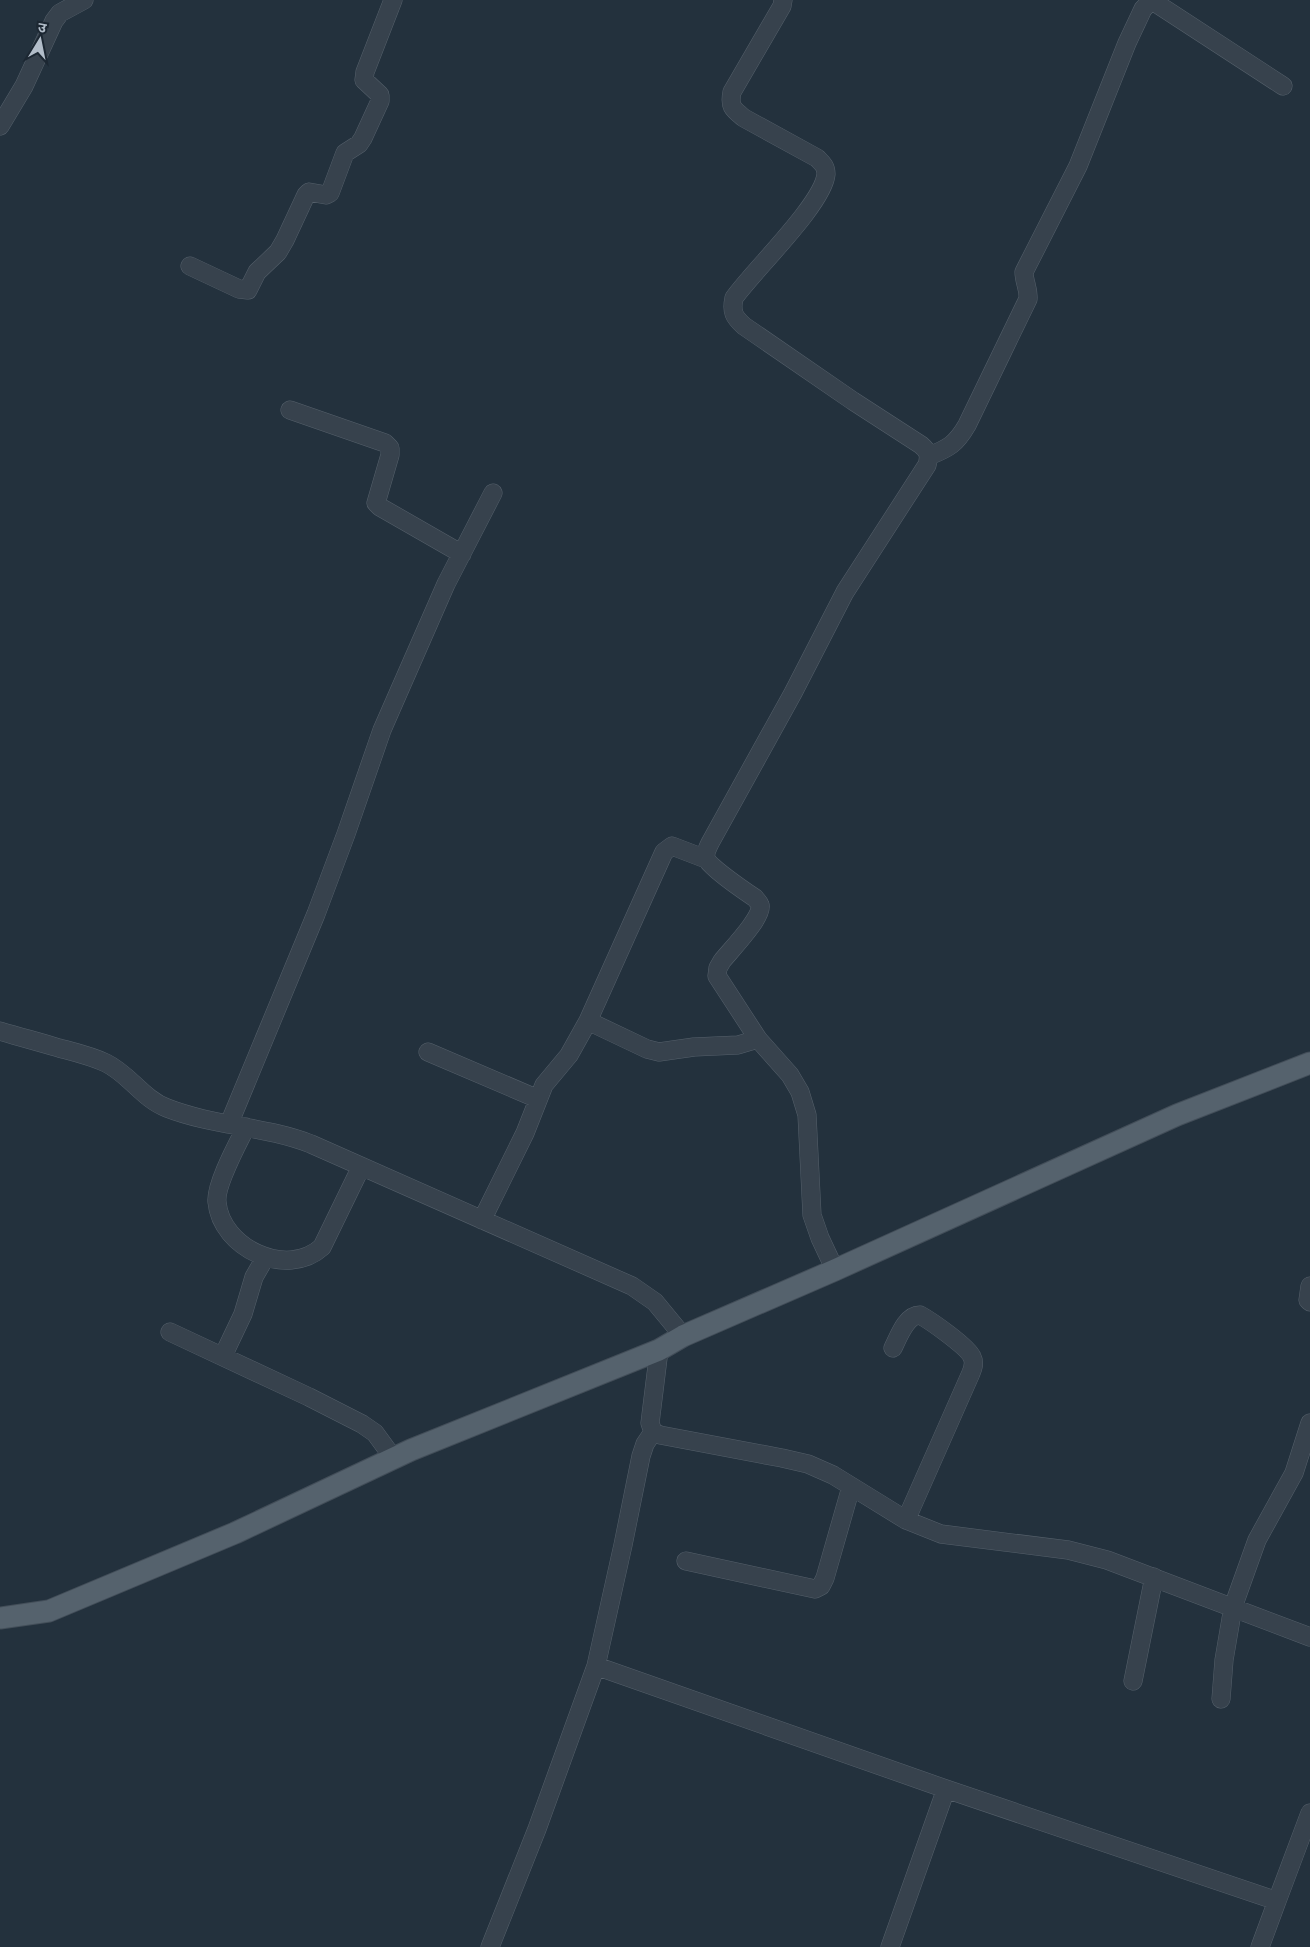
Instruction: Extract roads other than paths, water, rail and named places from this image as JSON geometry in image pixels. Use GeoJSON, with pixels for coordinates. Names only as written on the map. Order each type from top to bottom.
{"type":"FeatureCollection","features":[{"type":"Feature","properties":{"kind":"main road"},"geometry":{"type":"LineString","coordinates":[[0,1618],[49,1611],[235,1533],[394,1459],[659,1350],[683,1336],[835,1270],[1177,1115],[1310,1063]]}},
{"type":"Feature","properties":{"kind":"street"},"geometry":{"type":"LineString","coordinates":[[0,126],[24,86],[54,21],[60,13],[84,0]]}},
{"type":"Feature","properties":{"kind":"street"},"geometry":{"type":"LineString","coordinates":[[190,266],[239,289],[248,290],[261,267],[282,246],[306,195],[309,192],[330,193],[345,153],[360,144],[380,101],[380,95],[364,80],[365,72],[394,0]]}},
{"type":"Feature","properties":{"kind":"street"},"geometry":{"type":"LineString","coordinates":[[706,859],[710,843],[793,693],[845,592],[927,464],[929,456],[927,450],[921,445],[744,326],[734,317],[732,308],[734,298],[795,227],[816,197],[824,183],[826,173],[824,164],[817,158],[744,118],[734,110],[730,101],[732,92],[782,6],[783,0]]}},
{"type":"Feature","properties":{"kind":"street"},"geometry":{"type":"LineString","coordinates":[[929,456],[947,449],[958,441],[967,426],[1028,299],[1029,292],[1024,279],[1024,272],[1078,166],[1126,42],[1143,10],[1151,0],[1283,86]]}},
{"type":"Feature","properties":{"kind":"street"},"geometry":{"type":"LineString","coordinates":[[290,410],[385,443],[390,448],[390,455],[376,503],[462,554]]}},
{"type":"Feature","properties":{"kind":"street"},"geometry":{"type":"LineString","coordinates":[[361,1167],[322,1247],[312,1256],[286,1260],[265,1258],[248,1249],[234,1236],[221,1218],[217,1201],[219,1187],[238,1125],[346,834],[382,730],[446,584],[493,493]]}},
{"type":"Feature","properties":{"kind":"street"},"geometry":{"type":"LineString","coordinates":[[482,1220],[524,1133],[544,1085],[569,1055],[588,1021],[664,852],[672,846],[706,859],[712,866],[755,898],[760,905],[760,911],[756,919],[722,961],[718,968],[718,976],[758,1039],[790,1075],[800,1092],[807,1115],[812,1215],[835,1270]]}},
{"type":"Feature","properties":{"kind":"street"},"geometry":{"type":"LineString","coordinates":[[588,1021],[647,1049],[659,1052],[694,1047],[738,1045],[758,1039]]}},
{"type":"Feature","properties":{"kind":"street"},"geometry":{"type":"LineString","coordinates":[[0,1031],[107,1063],[145,1094],[165,1107],[188,1115],[290,1136],[632,1286],[655,1302],[683,1336]]}},
{"type":"Feature","properties":{"kind":"street"},"geometry":{"type":"LineString","coordinates":[[428,1052],[538,1099]]}},
{"type":"Feature","properties":{"kind":"street"},"geometry":{"type":"LineString","coordinates":[[223,1356],[243,1314],[254,1277],[265,1258]]}},
{"type":"Feature","properties":{"kind":"street"},"geometry":{"type":"LineString","coordinates":[[1310,1286],[1308,1300],[1310,1302]]}},
{"type":"Feature","properties":{"kind":"street"},"geometry":{"type":"LineString","coordinates":[[892,1348],[908,1319],[920,1314],[965,1348],[972,1355],[974,1362],[971,1373],[906,1520]]}},
{"type":"Feature","properties":{"kind":"street"},"geometry":{"type":"LineString","coordinates":[[170,1332],[309,1396],[362,1424],[375,1432],[394,1459]]}},
{"type":"Feature","properties":{"kind":"street"},"geometry":{"type":"LineString","coordinates":[[659,1350],[650,1423],[653,1432],[660,1436],[808,1464],[833,1475],[906,1520],[941,1534],[1068,1550],[1107,1560],[1310,1637]]}},
{"type":"Feature","properties":{"kind":"street"},"geometry":{"type":"LineString","coordinates":[[1221,1699],[1224,1660],[1234,1607],[1257,1540],[1294,1473],[1310,1423]]}},
{"type":"Feature","properties":{"kind":"street"},"geometry":{"type":"LineString","coordinates":[[490,1947],[537,1829],[596,1666],[641,1456],[645,1444],[653,1432]]}},
{"type":"Feature","properties":{"kind":"street"},"geometry":{"type":"LineString","coordinates":[[686,1561],[815,1589],[821,1586],[825,1578],[851,1487]]}},
{"type":"Feature","properties":{"kind":"street"},"geometry":{"type":"LineString","coordinates":[[1133,1681],[1154,1577]]}},
{"type":"Feature","properties":{"kind":"street"},"geometry":{"type":"LineString","coordinates":[[596,1666],[946,1789],[1277,1901]]}},
{"type":"Feature","properties":{"kind":"street"},"geometry":{"type":"LineString","coordinates":[[890,1947],[946,1789]]}},
{"type":"Feature","properties":{"kind":"street"},"geometry":{"type":"LineString","coordinates":[[1260,1947],[1277,1901],[1305,1843],[1310,1814]]}}]}
